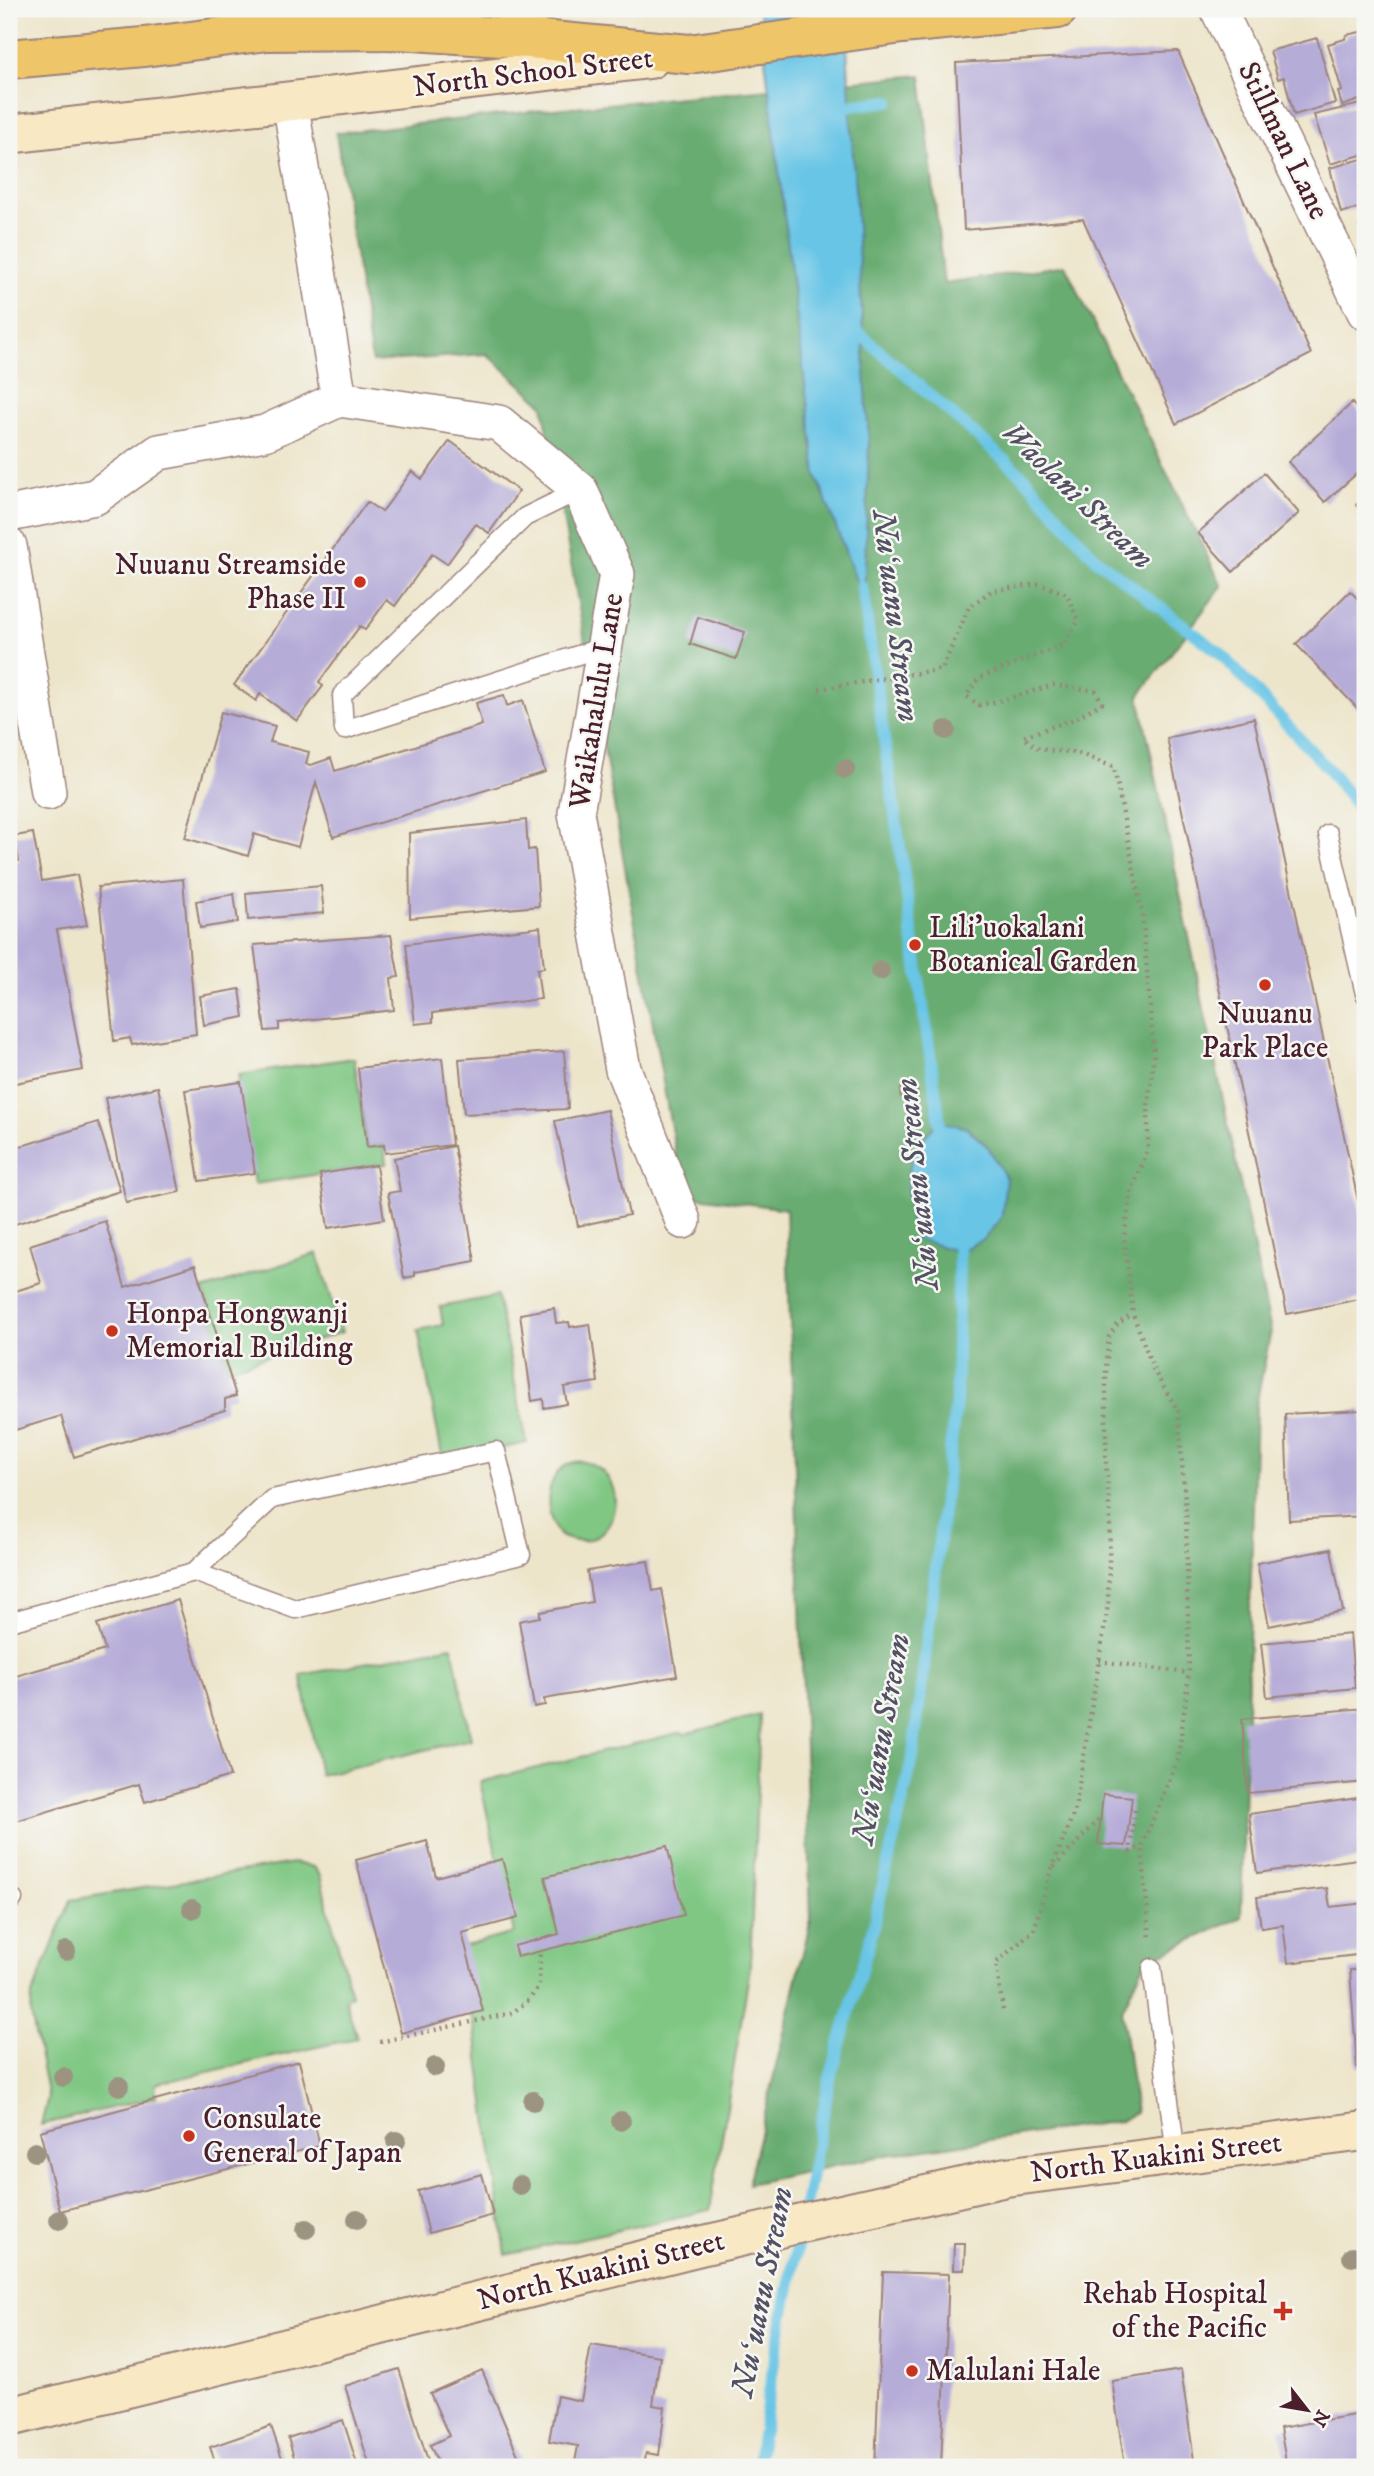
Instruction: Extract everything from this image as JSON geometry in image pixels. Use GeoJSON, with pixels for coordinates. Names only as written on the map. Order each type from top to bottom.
{"type":"FeatureCollection","features":[{"type":"Feature","properties":{"kind":"main road","name":"North School Street"},"geometry":{"type":"LineString","coordinates":[[699,53],[902,24],[1058,9]]}},
{"type":"Feature","properties":{"kind":"main road"},"geometry":{"type":"LineString","coordinates":[[9,59],[144,47],[267,31],[399,30],[531,38],[699,53]]}},
{"type":"Feature","properties":{"kind":"street","name":"Stillman Lane"},"geometry":{"type":"LineString","coordinates":[[1218,9],[1365,312]]}},
{"type":"Feature","properties":{"kind":"street","name":"North School Street"},"geometry":{"type":"LineString","coordinates":[[9,134],[699,53]]}},
{"type":"Feature","properties":{"kind":"street"},"geometry":{"type":"LineString","coordinates":[[9,514],[95,497],[159,452],[265,433],[339,398],[290,101]]}},
{"type":"Feature","properties":{"kind":"street","name":"Waikahalulu Lane"},"geometry":{"type":"LineString","coordinates":[[339,398],[499,423],[580,490],[617,574],[576,813],[623,1069],[683,1221]]}},
{"type":"Feature","properties":{"kind":"street"},"geometry":{"type":"LineString","coordinates":[[9,546],[48,792]]}},
{"type":"Feature","properties":{"kind":"street","name":"North Kuakini Street"},"geometry":{"type":"LineString","coordinates":[[9,2417],[700,2246],[1006,2178],[1365,2130]]}},
{"type":"Feature","properties":{"kind":"lane"},"geometry":{"type":"LineString","coordinates":[[580,490],[525,517],[342,695],[344,730],[606,646]]}},
{"type":"Feature","properties":{"kind":"lane"},"geometry":{"type":"LineString","coordinates":[[1328,834],[1365,994]]}},
{"type":"Feature","properties":{"kind":"lane"},"geometry":{"type":"LineString","coordinates":[[9,1622],[194,1572],[272,1499],[496,1451],[520,1555],[295,1609],[194,1572]]}},
{"type":"Feature","properties":{"kind":"lane"},"geometry":{"type":"LineString","coordinates":[[1153,1968],[1176,2155]]}},
{"type":"Feature","properties":{"kind":"path"},"geometry":{"type":"LineString","coordinates":[[819,689],[942,668],[969,607],[991,591],[1039,584],[1067,594],[1078,621],[1063,645],[979,678],[966,696],[979,705],[1052,685],[1096,691],[1102,702],[1074,719],[1023,737],[1039,749],[1078,753],[1114,767],[1142,914],[1154,1055],[1148,1106],[1148,1150],[1131,1193],[1124,1238],[1133,1314],[1154,1371],[1178,1411],[1186,1513],[1189,1673],[1178,1759],[1142,1846],[1153,1968]]}},
{"type":"Feature","properties":{"kind":"path"},"geometry":{"type":"LineString","coordinates":[[1003,2010],[996,1963],[1034,1930],[1051,1870],[1076,1810],[1108,1605],[1110,1519],[1105,1462],[1109,1337],[1117,1324],[1133,1314]]}},
{"type":"Feature","properties":{"kind":"path"},"geometry":{"type":"LineString","coordinates":[[1098,1661],[1189,1673]]}},
{"type":"Feature","properties":{"kind":"path"},"geometry":{"type":"LineString","coordinates":[[1130,1808],[1135,1808],[1130,1852],[1142,1846]]}},
{"type":"Feature","properties":{"kind":"path"},"geometry":{"type":"LineString","coordinates":[[1051,1870],[1100,1818]]}},
{"type":"Feature","properties":{"kind":"path"},"geometry":{"type":"LineString","coordinates":[[380,2042],[512,2013],[530,1999],[539,1985],[540,1952]]}},
{"type":"Feature","properties":{"kind":"green space","name":"Lili'uokalani Botanical Garden"},"geometry":{"type":"Polygon","coordinates":[[[921,75],[944,284],[1065,265],[1222,586],[1139,696],[1271,1331],[1256,1405],[1241,1917],[1145,1962],[1122,2010],[1136,2113],[1119,2121],[892,2154],[748,2184],[811,1919],[786,1209],[683,1195],[543,405],[487,354],[372,362],[336,133],[553,109],[921,75]]]}},
{"type":"Feature","properties":{"kind":"green space"},"geometry":{"type":"Polygon","coordinates":[[[354,1058],[367,1147],[384,1145],[386,1164],[254,1184],[238,1075],[354,1058]]]}},
{"type":"Feature","properties":{"kind":"green space"},"geometry":{"type":"Polygon","coordinates":[[[317,1253],[342,1332],[227,1369],[203,1290],[317,1253]]]}},
{"type":"Feature","properties":{"kind":"green space"},"geometry":{"type":"Polygon","coordinates":[[[497,1296],[527,1443],[443,1460],[418,1330],[443,1325],[440,1307],[497,1296]]]}},
{"type":"Feature","properties":{"kind":"green space"},"geometry":{"type":"Polygon","coordinates":[[[579,1461],[598,1468],[609,1480],[614,1496],[613,1512],[607,1527],[595,1537],[580,1541],[560,1536],[550,1515],[548,1503],[549,1492],[559,1472],[567,1465],[579,1461]]]}},
{"type":"Feature","properties":{"kind":"green space"},"geometry":{"type":"Polygon","coordinates":[[[452,1646],[471,1739],[320,1775],[301,1675],[452,1646]]]}},
{"type":"Feature","properties":{"kind":"green space"},"geometry":{"type":"Polygon","coordinates":[[[760,1715],[750,1968],[710,2210],[506,2255],[474,2023],[457,1948],[514,1933],[480,1782],[760,1715]]]}},
{"type":"Feature","properties":{"kind":"green space"},"geometry":{"type":"Polygon","coordinates":[[[293,1863],[314,1867],[320,1876],[351,1995],[345,1999],[357,2038],[155,2084],[156,2097],[41,2125],[48,2097],[31,2014],[32,1995],[71,1900],[293,1863]]]}},
{"type":"Feature","properties":{"kind":"water"},"geometry":{"type":"Polygon","coordinates":[[[759,9],[845,9],[869,444],[864,601],[816,474],[759,9]]]}},
{"type":"Feature","properties":{"kind":"water"},"geometry":{"type":"Polygon","coordinates":[[[940,1121],[967,1128],[988,1147],[1006,1178],[1002,1216],[985,1238],[959,1252],[914,1238],[908,1204],[911,1161],[917,1147],[940,1121]]]}},
{"type":"Feature","properties":{"kind":"building"},"geometry":{"type":"Polygon","coordinates":[[[1365,31],[1365,98],[1342,106],[1338,92],[1342,91],[1328,44],[1345,39],[1346,35],[1365,31]]]}},
{"type":"Feature","properties":{"kind":"building"},"geometry":{"type":"Polygon","coordinates":[[[1317,38],[1335,103],[1294,115],[1284,77],[1278,79],[1270,51],[1317,38]]]}},
{"type":"Feature","properties":{"kind":"building"},"geometry":{"type":"Polygon","coordinates":[[[1178,51],[1311,354],[1176,424],[1083,219],[964,230],[956,63],[1178,51]]]}},
{"type":"Feature","properties":{"kind":"building"},"geometry":{"type":"Polygon","coordinates":[[[1365,103],[1365,154],[1330,164],[1314,115],[1365,103]]]}},
{"type":"Feature","properties":{"kind":"building"},"geometry":{"type":"Polygon","coordinates":[[[1365,158],[1365,206],[1341,213],[1330,168],[1365,158]]]}},
{"type":"Feature","properties":{"kind":"building"},"geometry":{"type":"Polygon","coordinates":[[[1365,223],[1365,241],[1359,225],[1365,223]]]}},
{"type":"Feature","properties":{"kind":"building"},"geometry":{"type":"Polygon","coordinates":[[[1352,403],[1365,418],[1365,466],[1325,502],[1288,462],[1352,403]]]}},
{"type":"Feature","properties":{"kind":"building","name":"Nuuanu Streamside Phase II"},"geometry":{"type":"Polygon","coordinates":[[[450,441],[519,491],[489,533],[476,524],[447,564],[432,554],[395,606],[387,600],[365,630],[360,626],[319,682],[323,686],[297,721],[260,694],[256,701],[234,685],[367,502],[382,512],[412,471],[422,479],[450,441]]]}},
{"type":"Feature","properties":{"kind":"building"},"geometry":{"type":"Polygon","coordinates":[[[1264,473],[1299,513],[1233,572],[1198,533],[1264,473]]]}},
{"type":"Feature","properties":{"kind":"building"},"geometry":{"type":"Polygon","coordinates":[[[1365,496],[1365,516],[1356,505],[1365,496]]]}},
{"type":"Feature","properties":{"kind":"building"},"geometry":{"type":"Polygon","coordinates":[[[1350,591],[1365,606],[1365,705],[1360,711],[1296,644],[1350,591]]]}},
{"type":"Feature","properties":{"kind":"building"},"geometry":{"type":"Polygon","coordinates":[[[698,617],[745,632],[736,659],[690,644],[698,617]]]}},
{"type":"Feature","properties":{"kind":"building"},"geometry":{"type":"Polygon","coordinates":[[[504,695],[507,706],[523,700],[545,772],[333,837],[316,782],[298,847],[254,834],[248,856],[185,838],[221,712],[275,726],[270,742],[309,752],[306,764],[311,765],[331,758],[335,771],[482,725],[476,703],[504,695]]]}},
{"type":"Feature","properties":{"kind":"building","name":"Nuuanu Park Place"},"geometry":{"type":"Polygon","coordinates":[[[1254,718],[1365,1233],[1365,1298],[1287,1314],[1167,738],[1254,718]]]}},
{"type":"Feature","properties":{"kind":"building"},"geometry":{"type":"Polygon","coordinates":[[[526,820],[528,850],[535,849],[539,906],[410,918],[409,833],[526,820]]]}},
{"type":"Feature","properties":{"kind":"building"},"geometry":{"type":"Polygon","coordinates":[[[33,833],[42,881],[77,875],[87,925],[57,930],[83,1070],[10,1084],[9,863],[19,861],[15,836],[33,833]]]}},
{"type":"Feature","properties":{"kind":"building"},"geometry":{"type":"Polygon","coordinates":[[[183,879],[196,1034],[132,1045],[130,1038],[114,1041],[98,887],[183,879]]]}},
{"type":"Feature","properties":{"kind":"building"},"geometry":{"type":"Polygon","coordinates":[[[321,886],[324,913],[248,920],[246,893],[321,886]]]}},
{"type":"Feature","properties":{"kind":"building"},"geometry":{"type":"Polygon","coordinates":[[[234,894],[238,922],[200,928],[196,901],[234,894]]]}},
{"type":"Feature","properties":{"kind":"building"},"geometry":{"type":"Polygon","coordinates":[[[540,927],[544,968],[537,969],[541,999],[433,1013],[433,1022],[415,1024],[406,944],[540,927]]]}},
{"type":"Feature","properties":{"kind":"building"},"geometry":{"type":"Polygon","coordinates":[[[391,935],[399,977],[391,978],[394,1010],[279,1023],[279,1030],[265,1031],[254,945],[391,935]]]}},
{"type":"Feature","properties":{"kind":"building"},"geometry":{"type":"Polygon","coordinates":[[[240,989],[244,1017],[204,1025],[200,996],[240,989]]]}},
{"type":"Feature","properties":{"kind":"building"},"geometry":{"type":"Polygon","coordinates":[[[564,1051],[568,1109],[464,1114],[459,1059],[564,1051]]]}},
{"type":"Feature","properties":{"kind":"building"},"geometry":{"type":"Polygon","coordinates":[[[442,1058],[452,1145],[385,1153],[384,1145],[367,1147],[358,1068],[442,1058]]]}},
{"type":"Feature","properties":{"kind":"building"},"geometry":{"type":"Polygon","coordinates":[[[241,1082],[255,1173],[199,1181],[185,1090],[241,1082]]]}},
{"type":"Feature","properties":{"kind":"building"},"geometry":{"type":"Polygon","coordinates":[[[158,1087],[180,1192],[126,1203],[105,1098],[158,1087]]]}},
{"type":"Feature","properties":{"kind":"building"},"geometry":{"type":"Polygon","coordinates":[[[607,1110],[629,1215],[578,1226],[555,1121],[607,1110]]]}},
{"type":"Feature","properties":{"kind":"building"},"geometry":{"type":"Polygon","coordinates":[[[98,1122],[120,1191],[9,1226],[9,1150],[98,1122]]]}},
{"type":"Feature","properties":{"kind":"building"},"geometry":{"type":"Polygon","coordinates":[[[454,1146],[475,1261],[415,1272],[415,1276],[404,1278],[388,1193],[400,1191],[394,1158],[454,1146]]]}},
{"type":"Feature","properties":{"kind":"building"},"geometry":{"type":"Polygon","coordinates":[[[376,1165],[384,1219],[328,1228],[320,1174],[376,1165]]]}},
{"type":"Feature","properties":{"kind":"building","name":"Honpa Hongwanji Memorial Building"},"geometry":{"type":"Polygon","coordinates":[[[105,1221],[125,1287],[195,1265],[236,1396],[225,1399],[225,1410],[74,1457],[61,1416],[9,1432],[9,1293],[41,1283],[30,1245],[105,1221]]]}},
{"type":"Feature","properties":{"kind":"building"},"geometry":{"type":"Polygon","coordinates":[[[554,1308],[556,1323],[569,1322],[570,1327],[590,1324],[598,1382],[564,1387],[567,1404],[544,1408],[543,1399],[532,1401],[520,1314],[554,1308]]]}},
{"type":"Feature","properties":{"kind":"building"},"geometry":{"type":"Polygon","coordinates":[[[1362,1410],[1365,1516],[1289,1520],[1285,1414],[1362,1410]]]}},
{"type":"Feature","properties":{"kind":"building"},"geometry":{"type":"Polygon","coordinates":[[[1331,1549],[1343,1611],[1269,1626],[1257,1563],[1331,1549]]]}},
{"type":"Feature","properties":{"kind":"building"},"geometry":{"type":"Polygon","coordinates":[[[648,1561],[653,1591],[662,1589],[677,1676],[544,1699],[545,1705],[534,1707],[519,1621],[540,1617],[540,1612],[592,1602],[587,1571],[648,1561]]]}},
{"type":"Feature","properties":{"kind":"building"},"geometry":{"type":"Polygon","coordinates":[[[178,1600],[230,1776],[145,1802],[139,1784],[9,1823],[9,1678],[105,1650],[97,1624],[178,1600]]]}},
{"type":"Feature","properties":{"kind":"building"},"geometry":{"type":"Polygon","coordinates":[[[1350,1634],[1355,1688],[1267,1697],[1261,1643],[1350,1634]]]}},
{"type":"Feature","properties":{"kind":"building"},"geometry":{"type":"Polygon","coordinates":[[[1365,1708],[1365,1782],[1248,1793],[1242,1719],[1365,1708]]]}},
{"type":"Feature","properties":{"kind":"building"},"geometry":{"type":"Polygon","coordinates":[[[1103,1794],[1132,1797],[1126,1846],[1098,1844],[1103,1794]]]}},
{"type":"Feature","properties":{"kind":"building"},"geometry":{"type":"Polygon","coordinates":[[[1365,1797],[1365,1858],[1257,1873],[1249,1814],[1365,1797]]]}},
{"type":"Feature","properties":{"kind":"building"},"geometry":{"type":"Polygon","coordinates":[[[427,1841],[436,1877],[502,1859],[518,1918],[462,1933],[483,2011],[401,2033],[356,1860],[427,1841]]]}},
{"type":"Feature","properties":{"kind":"building"},"geometry":{"type":"Polygon","coordinates":[[[667,1846],[684,1915],[517,1957],[514,1946],[559,1934],[545,1877],[667,1846]]]}},
{"type":"Feature","properties":{"kind":"building"},"geometry":{"type":"Polygon","coordinates":[[[1327,1888],[1330,1907],[1365,1903],[1365,1954],[1288,1963],[1283,1925],[1261,1928],[1257,1897],[1327,1888]]]}},
{"type":"Feature","properties":{"kind":"building"},"geometry":{"type":"Polygon","coordinates":[[[1365,1969],[1365,2066],[1357,2067],[1350,1970],[1365,1969]]]}},
{"type":"Feature","properties":{"kind":"building"},"geometry":{"type":"Polygon","coordinates":[[[299,2061],[320,2146],[60,2211],[40,2131],[299,2061]]]}},
{"type":"Feature","properties":{"kind":"building"},"geometry":{"type":"Polygon","coordinates":[[[482,2174],[493,2215],[429,2233],[418,2191],[482,2174]]]}},
{"type":"Feature","properties":{"kind":"building"},"geometry":{"type":"Polygon","coordinates":[[[954,2243],[965,2243],[964,2270],[953,2270],[954,2243]]]}},
{"type":"Feature","properties":{"kind":"building","name":"Malulani Hale"},"geometry":{"type":"Polygon","coordinates":[[[883,2272],[949,2274],[941,2467],[875,2467],[883,2272]]]}},
{"type":"Feature","properties":{"kind":"building"},"geometry":{"type":"Polygon","coordinates":[[[591,2345],[660,2356],[653,2405],[665,2407],[659,2455],[646,2453],[644,2467],[574,2467],[578,2446],[549,2441],[557,2396],[581,2401],[591,2345]]]}},
{"type":"Feature","properties":{"kind":"building"},"geometry":{"type":"Polygon","coordinates":[[[399,2369],[430,2467],[370,2467],[345,2386],[399,2369]]]}},
{"type":"Feature","properties":{"kind":"building"},"geometry":{"type":"Polygon","coordinates":[[[482,2370],[523,2467],[440,2467],[430,2445],[449,2436],[430,2393],[482,2370]]]}},
{"type":"Feature","properties":{"kind":"building"},"geometry":{"type":"Polygon","coordinates":[[[1181,2370],[1195,2467],[1125,2467],[1112,2381],[1181,2370]]]}},
{"type":"Feature","properties":{"kind":"building"},"geometry":{"type":"Polygon","coordinates":[[[1365,2413],[1365,2467],[1287,2467],[1280,2428],[1365,2413]]]}},
{"type":"Feature","properties":{"kind":"building"},"geometry":{"type":"Polygon","coordinates":[[[343,2420],[358,2467],[297,2467],[288,2438],[343,2420]]]}},
{"type":"Feature","properties":{"kind":"building"},"geometry":{"type":"Polygon","coordinates":[[[271,2426],[285,2467],[217,2467],[210,2447],[271,2426]]]}},
{"type":"Feature","properties":{"kind":"waterway"},"geometry":{"type":"LineString","coordinates":[[834,108],[889,101]]}},
{"type":"Feature","properties":{"kind":"waterway","name":"Waolani Stream"},"geometry":{"type":"LineString","coordinates":[[851,326],[1025,478],[1096,559],[1220,653],[1328,769],[1365,817]]}},
{"type":"Feature","properties":{"kind":"waterway","name":"Nuʻuanu Stream"},"geometry":{"type":"LineString","coordinates":[[862,587],[942,1137]]}},
{"type":"Feature","properties":{"kind":"waterway","name":"Nuʻuanu Stream"},"geometry":{"type":"LineString","coordinates":[[757,2467],[774,2362],[830,2079],[871,1936],[913,1756],[956,1402],[957,1238]]}},
{"type":"Feature","properties":{"kind":"place","name":"Nuuanu Streamside Phase II"},"geometry":{"type":"Point","coordinates":[360,582]}},
{"type":"Feature","properties":{"kind":"place","name":"Lili'uokalani Botanical Garden"},"geometry":{"type":"Point","coordinates":[915,945]}},
{"type":"Feature","properties":{"kind":"place","name":"Nuuanu Park Place"},"geometry":{"type":"Point","coordinates":[1265,985]}},
{"type":"Feature","properties":{"kind":"place","name":"Honpa Hongwanji Memorial Building"},"geometry":{"type":"Point","coordinates":[112,1331]}},
{"type":"Feature","properties":{"kind":"place","name":"Consulate General of Japan"},"geometry":{"type":"Point","coordinates":[189,2136]}},
{"type":"Feature","properties":{"kind":"place","name":"Rehab Hospital of the Pacific"},"geometry":{"type":"Point","coordinates":[1283,2311]}},
{"type":"Feature","properties":{"kind":"place","name":"Malulani Hale"},"geometry":{"type":"Point","coordinates":[912,2371]}}]}
